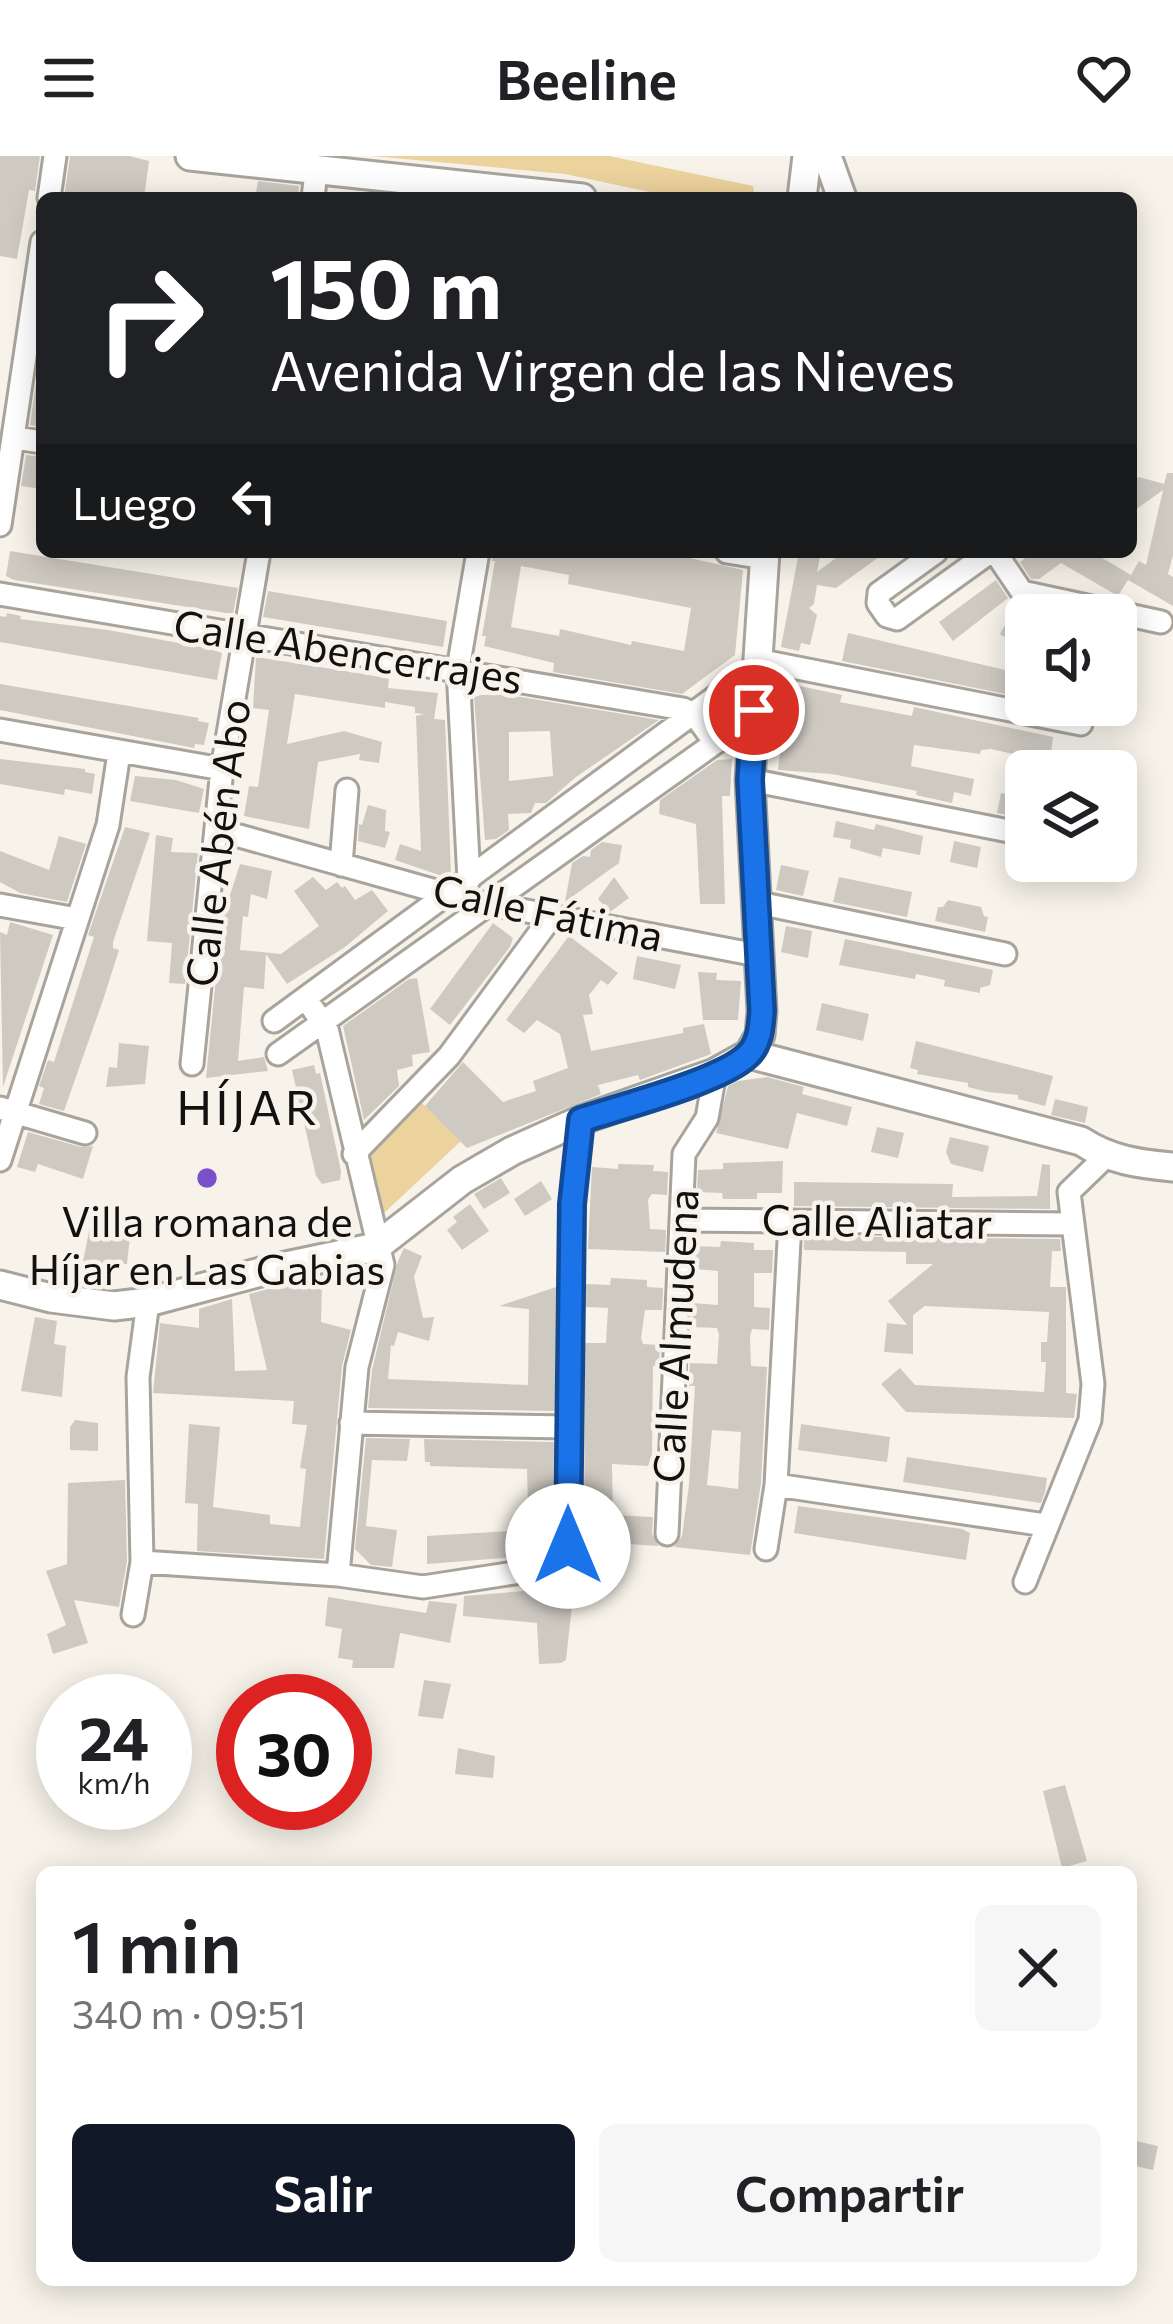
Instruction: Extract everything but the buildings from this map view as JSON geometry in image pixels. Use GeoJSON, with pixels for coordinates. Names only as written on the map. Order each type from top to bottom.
{"type":"FeatureCollection","features":[{"type":"Feature","properties":{"kind":"street"},"geometry":{"type":"LineString","coordinates":[[50,192],[55,156]]}},
{"type":"Feature","properties":{"kind":"street"},"geometry":{"type":"LineString","coordinates":[[190,156],[314,185],[454,192]]}},
{"type":"Feature","properties":{"kind":"street"},"geometry":{"type":"LineString","coordinates":[[803,192],[807,156]]}},
{"type":"Feature","properties":{"kind":"street"},"geometry":{"type":"LineString","coordinates":[[827,156],[840,192]]}},
{"type":"Feature","properties":{"kind":"street"},"geometry":{"type":"LineString","coordinates":[[1,518],[36,302]]}},
{"type":"Feature","properties":{"kind":"street"},"geometry":{"type":"LineString","coordinates":[[14,438],[36,441]]}},
{"type":"Feature","properties":{"kind":"street","name":"Calle Abén Abo"},"geometry":{"type":"LineString","coordinates":[[192,1064],[222,769],[258,558]]}},
{"type":"Feature","properties":{"kind":"street"},"geometry":{"type":"LineString","coordinates":[[469,880],[458,669],[477,558]]}},
{"type":"Feature","properties":{"kind":"street"},"geometry":{"type":"LineString","coordinates":[[0,1285],[114,1306],[376,1247],[462,1180],[512,1151],[581,1120],[715,1073],[749,1054],[760,1034],[762,1011],[750,780],[765,558]]}},
{"type":"Feature","properties":{"kind":"street"},"geometry":{"type":"LineString","coordinates":[[928,558],[879,593],[878,603],[887,616],[897,619],[984,558]]}},
{"type":"Feature","properties":{"kind":"street"},"geometry":{"type":"LineString","coordinates":[[997,558],[1022,592],[1161,622]]}},
{"type":"Feature","properties":{"kind":"street","name":"Calle Abencerrajes"},"geometry":{"type":"LineString","coordinates":[[0,593],[458,669],[683,709],[695,715]]}},
{"type":"Feature","properties":{"kind":"street"},"geometry":{"type":"LineString","coordinates":[[274,1021],[725,690],[757,672],[1005,712]]}},
{"type":"Feature","properties":{"kind":"street"},"geometry":{"type":"LineString","coordinates":[[695,715],[716,743]]}},
{"type":"Feature","properties":{"kind":"street"},"geometry":{"type":"LineString","coordinates":[[0,730],[222,769]]}},
{"type":"Feature","properties":{"kind":"street"},"geometry":{"type":"LineString","coordinates":[[278,1054],[716,743],[730,734],[752,735]]}},
{"type":"Feature","properties":{"kind":"street"},"geometry":{"type":"LineString","coordinates":[[0,1160],[8,1110],[108,825],[119,753]]}},
{"type":"Feature","properties":{"kind":"street"},"geometry":{"type":"LineString","coordinates":[[750,780],[1005,830]]}},
{"type":"Feature","properties":{"kind":"street"},"geometry":{"type":"LineString","coordinates":[[597,787],[616,813]]}},
{"type":"Feature","properties":{"kind":"street"},"geometry":{"type":"LineString","coordinates":[[341,865],[347,790]]}},
{"type":"Feature","properties":{"kind":"street","name":"Calle Fátima"},"geometry":{"type":"LineString","coordinates":[[218,830],[448,895],[757,955]]}},
{"type":"Feature","properties":{"kind":"street"},"geometry":{"type":"LineString","coordinates":[[754,902],[1005,954]]}},
{"type":"Feature","properties":{"kind":"street"},"geometry":{"type":"LineString","coordinates":[[0,904],[77,919]]}},
{"type":"Feature","properties":{"kind":"street"},"geometry":{"type":"LineString","coordinates":[[354,1154],[448,1056],[552,916]]}},
{"type":"Feature","properties":{"kind":"street"},"geometry":{"type":"LineString","coordinates":[[326,985],[342,1007]]}},
{"type":"Feature","properties":{"kind":"street"},"geometry":{"type":"LineString","coordinates":[[306,999],[327,1029],[383,1265],[357,1367],[338,1575]]}},
{"type":"Feature","properties":{"kind":"street"},"geometry":{"type":"LineString","coordinates":[[749,1054],[1081,1141],[1102,1155],[1173,1167]]}},
{"type":"Feature","properties":{"kind":"street","name":"Calle Almudena"},"geometry":{"type":"LineString","coordinates":[[667,1534],[684,1154],[707,1118],[715,1073]]}},
{"type":"Feature","properties":{"kind":"street"},"geometry":{"type":"LineString","coordinates":[[8,1110],[85,1133]]}},
{"type":"Feature","properties":{"kind":"street"},"geometry":{"type":"LineString","coordinates":[[142,1562],[338,1575],[422,1587],[534,1570],[568,1546],[572,1204],[581,1120]]}},
{"type":"Feature","properties":{"kind":"street"},"geometry":{"type":"LineString","coordinates":[[1025,1582],[1090,1420],[1093,1384],[1069,1192],[1102,1155]]}},
{"type":"Feature","properties":{"kind":"street","name":"Calle Aliatar"},"geometry":{"type":"LineString","coordinates":[[681,1220],[1072,1224]]}},
{"type":"Feature","properties":{"kind":"street"},"geometry":{"type":"LineString","coordinates":[[766,1550],[776,1485],[790,1222]]}},
{"type":"Feature","properties":{"kind":"street"},"geometry":{"type":"LineString","coordinates":[[133,1615],[142,1562],[138,1377],[148,1302]]}},
{"type":"Feature","properties":{"kind":"street"},"geometry":{"type":"LineString","coordinates":[[351,1423],[567,1427]]}},
{"type":"Feature","properties":{"kind":"street"},"geometry":{"type":"LineString","coordinates":[[776,1485],[1046,1526]]}},
{"type":"Feature","properties":{"kind":"shaded area"},"geometry":{"type":"Polygon","coordinates":[[[372,156],[609,156],[753,186],[754,192],[650,192],[565,174],[372,156]]]}},
{"type":"Feature","properties":{"kind":"shaded area"},"geometry":{"type":"Polygon","coordinates":[[[422,1103],[461,1141],[383,1214],[368,1157],[422,1103]]]}},
{"type":"Feature","properties":{"kind":"place","name":"Villa romana de Híjar en Las Gabias"},"geometry":{"type":"Point","coordinates":[207,1178]}},
{"type":"Feature","properties":{"kind":"district","name":"HÍJAR"},"geometry":{"type":"Point","coordinates":[248,1108]}},
{"type":"Feature","properties":{"kind":"route"},"geometry":{"type":"LineString","coordinates":[[568,1546],[572,1204],[581,1120],[715,1073],[749,1054],[760,1034],[750,780],[754,710]]}}]}
